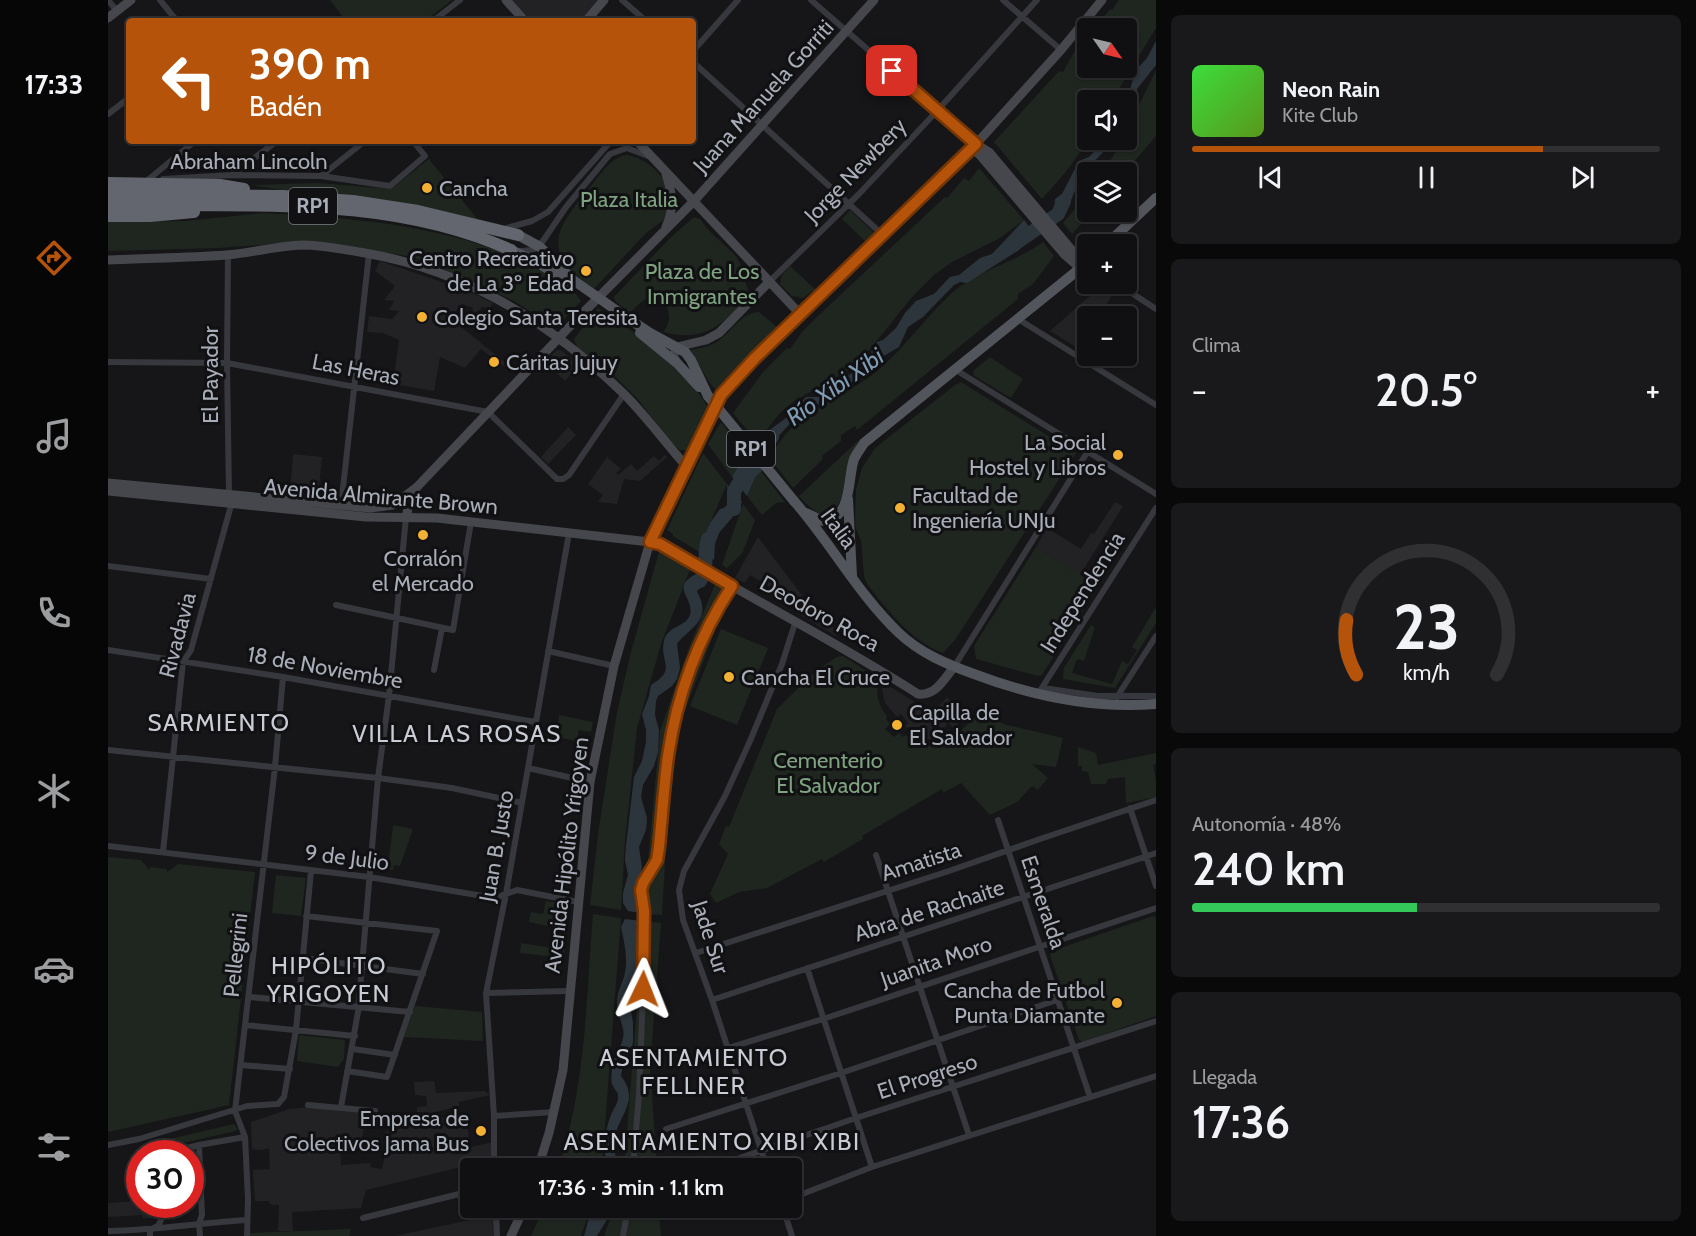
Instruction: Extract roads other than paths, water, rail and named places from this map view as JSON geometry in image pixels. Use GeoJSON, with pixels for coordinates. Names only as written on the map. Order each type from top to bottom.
{"type":"FeatureCollection","features":[{"type":"Feature","properties":{"kind":"highway"},"geometry":{"type":"LineString","coordinates":[[108,181],[220,185],[283,196]]}},
{"type":"Feature","properties":{"kind":"highway","name":"RP1"},"geometry":{"type":"LineString","coordinates":[[108,195],[283,196],[353,201],[418,211],[518,235]]}},
{"type":"Feature","properties":{"kind":"highway","name":"RP1"},"geometry":{"type":"LineString","coordinates":[[108,204],[324,207],[402,217],[461,230],[511,250]]}},
{"type":"Feature","properties":{"kind":"highway"},"geometry":{"type":"LineString","coordinates":[[108,216],[175,214],[253,205]]}},
{"type":"Feature","properties":{"kind":"main road"},"geometry":{"type":"LineString","coordinates":[[108,18],[131,0]]}},
{"type":"Feature","properties":{"kind":"main road"},"geometry":{"type":"LineString","coordinates":[[506,0],[522,18]]}},
{"type":"Feature","properties":{"kind":"main road"},"geometry":{"type":"LineString","coordinates":[[589,18],[604,0]]}},
{"type":"Feature","properties":{"kind":"main road","name":"Juana Manuela Gorriti"},"geometry":{"type":"LineString","coordinates":[[406,517],[417,487],[575,321],[694,201],[874,0]]}},
{"type":"Feature","properties":{"kind":"main road","name":"Avenida Hipólito Yrigoyen"},"geometry":{"type":"LineString","coordinates":[[541,1158],[563,1070],[590,782],[614,666],[650,542],[686,466],[724,391],[755,358],[974,146],[1061,50],[1102,0]]}},
{"type":"Feature","properties":{"kind":"main road"},"geometry":{"type":"LineString","coordinates":[[640,144],[800,314]]}},
{"type":"Feature","properties":{"kind":"main road"},"geometry":{"type":"LineString","coordinates":[[974,146],[986,154],[1067,251],[1077,258]]}},
{"type":"Feature","properties":{"kind":"main road"},"geometry":{"type":"LineString","coordinates":[[662,232],[669,221],[672,202],[671,188],[665,171]]}},
{"type":"Feature","properties":{"kind":"main road"},"geometry":{"type":"LineString","coordinates":[[1118,234],[1156,198]]}},
{"type":"Feature","properties":{"kind":"main road","name":"RP1"},"geometry":{"type":"LineString","coordinates":[[518,235],[538,246],[572,282]]}},
{"type":"Feature","properties":{"kind":"main road"},"geometry":{"type":"LineString","coordinates":[[108,260],[228,255],[302,245],[396,258],[460,281],[521,312],[559,338],[624,394],[686,466]]}},
{"type":"Feature","properties":{"kind":"main road","name":"RP1"},"geometry":{"type":"LineString","coordinates":[[511,250],[572,282],[622,316],[687,354],[708,396]]}},
{"type":"Feature","properties":{"kind":"main road"},"geometry":{"type":"LineString","coordinates":[[803,512],[816,519],[831,519],[841,513],[848,493],[854,459],[864,443],[1077,271]]}},
{"type":"Feature","properties":{"kind":"main road","name":"RP1"},"geometry":{"type":"LineString","coordinates":[[677,347],[712,337],[733,320],[769,282]]}},
{"type":"Feature","properties":{"kind":"main road","name":"RP1"},"geometry":{"type":"LineString","coordinates":[[622,316],[678,364],[708,396]]}},
{"type":"Feature","properties":{"kind":"main road","name":"RP1"},"geometry":{"type":"LineString","coordinates":[[662,339],[692,343]]}},
{"type":"Feature","properties":{"kind":"main road"},"geometry":{"type":"LineString","coordinates":[[677,347],[673,356],[678,364]]}},
{"type":"Feature","properties":{"kind":"main road","name":"Italia"},"geometry":{"type":"LineString","coordinates":[[708,396],[803,512],[887,621],[908,641],[954,667],[1006,686],[1101,704],[1156,704]]}},
{"type":"Feature","properties":{"kind":"main road"},"geometry":{"type":"LineString","coordinates":[[108,502],[110,487]]}},
{"type":"Feature","properties":{"kind":"main road","name":"Avenida Almirante Brown"},"geometry":{"type":"LineString","coordinates":[[110,487],[385,508],[398,503],[417,487]]}},
{"type":"Feature","properties":{"kind":"main road"},"geometry":{"type":"LineString","coordinates":[[417,487],[415,501],[417,508],[437,518]]}},
{"type":"Feature","properties":{"kind":"main road"},"geometry":{"type":"LineString","coordinates":[[848,493],[852,578]]}},
{"type":"Feature","properties":{"kind":"main road","name":"Avenida Almirante Brown"},"geometry":{"type":"LineString","coordinates":[[231,498],[366,517],[437,518],[650,542],[660,544],[683,558]]}},
{"type":"Feature","properties":{"kind":"main road","name":"Deodoro Roca"},"geometry":{"type":"LineString","coordinates":[[683,558],[857,656],[918,694],[926,694],[935,690],[954,667]]}},
{"type":"Feature","properties":{"kind":"main road"},"geometry":{"type":"LineString","coordinates":[[511,1236],[519,1218]]}},
{"type":"Feature","properties":{"kind":"street"},"geometry":{"type":"LineString","coordinates":[[108,0],[117,11]]}},
{"type":"Feature","properties":{"kind":"street"},"geometry":{"type":"LineString","coordinates":[[160,0],[175,18]]}},
{"type":"Feature","properties":{"kind":"street"},"geometry":{"type":"LineString","coordinates":[[437,18],[460,0]]}},
{"type":"Feature","properties":{"kind":"street"},"geometry":{"type":"LineString","coordinates":[[622,0],[643,18]]}},
{"type":"Feature","properties":{"kind":"street"},"geometry":{"type":"LineString","coordinates":[[696,48],[738,0]]}},
{"type":"Feature","properties":{"kind":"street"},"geometry":{"type":"LineString","coordinates":[[811,0],[974,146]]}},
{"type":"Feature","properties":{"kind":"street"},"geometry":{"type":"LineString","coordinates":[[1003,0],[1061,50]]}},
{"type":"Feature","properties":{"kind":"street","name":"Jorge Newbery"},"geometry":{"type":"LineString","coordinates":[[769,282],[849,204],[937,111],[1036,0]]}},
{"type":"Feature","properties":{"kind":"street"},"geometry":{"type":"LineString","coordinates":[[696,65],[883,235]]}},
{"type":"Feature","properties":{"kind":"street"},"geometry":{"type":"LineString","coordinates":[[108,114],[126,101]]}},
{"type":"Feature","properties":{"kind":"street"},"geometry":{"type":"LineString","coordinates":[[149,179],[191,144]]}},
{"type":"Feature","properties":{"kind":"street"},"geometry":{"type":"LineString","coordinates":[[232,175],[272,144]]}},
{"type":"Feature","properties":{"kind":"street"},"geometry":{"type":"LineString","coordinates":[[321,176],[361,144]]}},
{"type":"Feature","properties":{"kind":"street","name":"Abraham Lincoln"},"geometry":{"type":"LineString","coordinates":[[108,181],[232,175],[321,176],[390,186],[425,156],[415,144]]}},
{"type":"Feature","properties":{"kind":"street","name":"RP1"},"geometry":{"type":"LineString","coordinates":[[493,230],[524,225],[544,216],[559,202],[608,144]]}},
{"type":"Feature","properties":{"kind":"street"},"geometry":{"type":"LineString","coordinates":[[511,250],[528,251],[538,246],[566,207],[610,154],[627,148],[653,159]]}},
{"type":"Feature","properties":{"kind":"street"},"geometry":{"type":"LineString","coordinates":[[340,506],[369,254]]}},
{"type":"Feature","properties":{"kind":"street","name":"El Payador"},"geometry":{"type":"LineString","coordinates":[[228,255],[227,363],[231,498]]}},
{"type":"Feature","properties":{"kind":"street"},"geometry":{"type":"LineString","coordinates":[[1133,294],[1156,309]]}},
{"type":"Feature","properties":{"kind":"street"},"geometry":{"type":"LineString","coordinates":[[1018,319],[1156,405]]}},
{"type":"Feature","properties":{"kind":"street","name":"Las Heras"},"geometry":{"type":"LineString","coordinates":[[108,362],[227,363],[488,412]]}},
{"type":"Feature","properties":{"kind":"street"},"geometry":{"type":"LineString","coordinates":[[956,370],[1156,494]]}},
{"type":"Feature","properties":{"kind":"street"},"geometry":{"type":"LineString","coordinates":[[488,412],[557,479],[564,479],[624,394]]}},
{"type":"Feature","properties":{"kind":"street"},"geometry":{"type":"LineString","coordinates":[[954,667],[1088,451]]}},
{"type":"Feature","properties":{"kind":"street","name":"Rivadavia"},"geometry":{"type":"LineString","coordinates":[[163,852],[183,662],[191,650],[231,498]]}},
{"type":"Feature","properties":{"kind":"street","name":"Independencia"},"geometry":{"type":"LineString","coordinates":[[1040,691],[1156,508]]}},
{"type":"Feature","properties":{"kind":"street"},"geometry":{"type":"LineString","coordinates":[[341,1107],[346,1071],[350,1066],[355,1036],[378,778],[389,696],[406,517]]}},
{"type":"Feature","properties":{"kind":"street"},"geometry":{"type":"LineString","coordinates":[[336,605],[453,630],[471,522]]}},
{"type":"Feature","properties":{"kind":"street","name":"Juan B. Justo"},"geometry":{"type":"LineString","coordinates":[[495,1158],[486,993],[506,894],[569,533]]}},
{"type":"Feature","properties":{"kind":"street"},"geometry":{"type":"LineString","coordinates":[[108,566],[211,579]]}},
{"type":"Feature","properties":{"kind":"street"},"geometry":{"type":"LineString","coordinates":[[634,1158],[644,968],[644,911],[641,890],[657,860],[668,755],[682,695],[697,649],[713,616],[732,586]]}},
{"type":"Feature","properties":{"kind":"street","name":"Jade Sur"},"geometry":{"type":"LineString","coordinates":[[764,1158],[683,920],[679,897],[684,871],[732,781],[771,690],[795,623]]}},
{"type":"Feature","properties":{"kind":"street"},"geometry":{"type":"LineString","coordinates":[[434,670],[442,628]]}},
{"type":"Feature","properties":{"kind":"street"},"geometry":{"type":"LineString","coordinates":[[1117,697],[1156,638]]}},
{"type":"Feature","properties":{"kind":"street","name":"18 de Noviembre"},"geometry":{"type":"LineString","coordinates":[[108,650],[283,677],[535,722]]}},
{"type":"Feature","properties":{"kind":"street"},"geometry":{"type":"LineString","coordinates":[[548,651],[614,666]]}},
{"type":"Feature","properties":{"kind":"street","name":"Pellegrini"},"geometry":{"type":"LineString","coordinates":[[247,1236],[245,1137],[235,1111],[276,767],[283,677]]}},
{"type":"Feature","properties":{"kind":"street"},"geometry":{"type":"LineString","coordinates":[[1040,691],[1117,697],[1156,696]]}},
{"type":"Feature","properties":{"kind":"street"},"geometry":{"type":"LineString","coordinates":[[108,750],[378,778],[452,788],[522,803]]}},
{"type":"Feature","properties":{"kind":"street"},"geometry":{"type":"LineString","coordinates":[[528,768],[590,782]]}},
{"type":"Feature","properties":{"kind":"street","name":"Amatista"},"geometry":{"type":"LineString","coordinates":[[696,953],[949,872],[1156,800]]}},
{"type":"Feature","properties":{"kind":"street"},"geometry":{"type":"LineString","coordinates":[[1130,808],[1156,886]]}},
{"type":"Feature","properties":{"kind":"street","name":"Esmeralda"},"geometry":{"type":"LineString","coordinates":[[998,820],[1090,1098]]}},
{"type":"Feature","properties":{"kind":"street","name":"9 de Julio"},"geometry":{"type":"LineString","coordinates":[[108,846],[369,877],[495,898],[517,890],[578,902]]}},
{"type":"Feature","properties":{"kind":"street","name":"Abra de Rachaite"},"geometry":{"type":"LineString","coordinates":[[712,1000],[1156,853]]}},
{"type":"Feature","properties":{"kind":"street"},"geometry":{"type":"LineString","coordinates":[[876,855],[969,1135]]}},
{"type":"Feature","properties":{"kind":"street"},"geometry":{"type":"LineString","coordinates":[[108,1144],[139,1139],[247,1106],[279,1104],[284,1097],[296,1030],[311,871]]}},
{"type":"Feature","properties":{"kind":"street","name":"Juanita Moro"},"geometry":{"type":"LineString","coordinates":[[728,1048],[823,1019],[1156,908]]}},
{"type":"Feature","properties":{"kind":"street"},"geometry":{"type":"LineString","coordinates":[[306,916],[437,932],[387,1077],[346,1071]]}},
{"type":"Feature","properties":{"kind":"street"},"geometry":{"type":"LineString","coordinates":[[303,958],[423,974]]}},
{"type":"Feature","properties":{"kind":"street"},"geometry":{"type":"LineString","coordinates":[[807,968],[872,1167]]}},
{"type":"Feature","properties":{"kind":"street"},"geometry":{"type":"LineString","coordinates":[[486,993],[569,991]]}},
{"type":"Feature","properties":{"kind":"street"},"geometry":{"type":"LineString","coordinates":[[250,997],[410,1012]]}},
{"type":"Feature","properties":{"kind":"street"},"geometry":{"type":"LineString","coordinates":[[666,1129],[1057,1000]]}},
{"type":"Feature","properties":{"kind":"street","name":"El Progreso"},"geometry":{"type":"LineString","coordinates":[[741,1158],[855,1118],[1156,1021]]}},
{"type":"Feature","properties":{"kind":"street"},"geometry":{"type":"LineString","coordinates":[[245,1025],[355,1036]]}},
{"type":"Feature","properties":{"kind":"street"},"geometry":{"type":"LineString","coordinates":[[353,1049],[395,1055]]}},
{"type":"Feature","properties":{"kind":"street"},"geometry":{"type":"LineString","coordinates":[[241,1065],[290,1069]]}},
{"type":"Feature","properties":{"kind":"street"},"geometry":{"type":"LineString","coordinates":[[802,1194],[872,1167],[1156,1076]]}},
{"type":"Feature","properties":{"kind":"street"},"geometry":{"type":"LineString","coordinates":[[308,1105],[375,1111]]}},
{"type":"Feature","properties":{"kind":"street"},"geometry":{"type":"LineString","coordinates":[[494,1116],[554,1112]]}},
{"type":"Feature","properties":{"kind":"street"},"geometry":{"type":"LineString","coordinates":[[204,1144],[245,1137]]}},
{"type":"Feature","properties":{"kind":"street"},"geometry":{"type":"LineString","coordinates":[[363,1218],[460,1194]]}},
{"type":"Feature","properties":{"kind":"street"},"geometry":{"type":"LineString","coordinates":[[150,1233],[158,1226],[161,1218]]}},
{"type":"Feature","properties":{"kind":"street"},"geometry":{"type":"LineString","coordinates":[[200,1236],[201,1218]]}},
{"type":"Feature","properties":{"kind":"street"},"geometry":{"type":"LineString","coordinates":[[496,1218],[497,1236]]}},
{"type":"Feature","properties":{"kind":"street"},"geometry":{"type":"LineString","coordinates":[[623,1236],[626,1218]]}},
{"type":"Feature","properties":{"kind":"street"},"geometry":{"type":"LineString","coordinates":[[786,1218],[792,1236]]}},
{"type":"Feature","properties":{"kind":"street"},"geometry":{"type":"LineString","coordinates":[[108,1232],[150,1233],[200,1223],[247,1220]]}},
{"type":"Feature","properties":{"kind":"water"},"geometry":{"type":"Polygon","coordinates":[[[1156,41],[1156,65],[1137,90],[1130,90],[1133,78],[1137,78],[1137,69],[1147,58],[1156,41]]]}},
{"type":"Feature","properties":{"kind":"water"},"geometry":{"type":"Polygon","coordinates":[[[1105,150],[1094,162],[1078,162],[1089,157],[1095,151],[1105,150]]]}},
{"type":"Feature","properties":{"kind":"water"},"geometry":{"type":"Polygon","coordinates":[[[1077,165],[1077,185],[1067,210],[1060,219],[1054,212],[1055,199],[1062,194],[1077,165]]]}},
{"type":"Feature","properties":{"kind":"water"},"geometry":{"type":"Polygon","coordinates":[[[1024,220],[1035,234],[1019,250],[967,283],[960,282],[954,285],[923,317],[908,327],[899,347],[870,364],[851,384],[835,391],[827,401],[797,416],[774,441],[766,454],[761,448],[766,435],[788,417],[806,397],[820,397],[832,383],[862,367],[877,342],[883,340],[896,328],[916,301],[934,294],[950,277],[959,275],[980,258],[992,254],[1024,220]]]}},
{"type":"Feature","properties":{"kind":"water"},"geometry":{"type":"Polygon","coordinates":[[[746,453],[759,469],[747,496],[732,477],[746,453]]]}},
{"type":"Feature","properties":{"kind":"water"},"geometry":{"type":"Polygon","coordinates":[[[727,484],[742,502],[719,533],[715,544],[714,560],[698,551],[710,523],[720,509],[729,503],[727,484]]]}},
{"type":"Feature","properties":{"kind":"water"},"geometry":{"type":"Polygon","coordinates":[[[700,572],[710,579],[697,591],[702,603],[701,617],[677,644],[680,668],[677,679],[672,686],[658,696],[656,701],[655,715],[659,730],[658,752],[654,766],[643,785],[641,797],[647,818],[646,830],[639,847],[642,867],[637,889],[641,913],[628,911],[623,903],[628,875],[625,860],[634,777],[642,761],[646,742],[642,714],[651,685],[666,670],[663,648],[666,636],[672,629],[685,622],[690,615],[691,609],[684,592],[685,583],[690,577],[700,572]]]}},
{"type":"Feature","properties":{"kind":"water"},"geometry":{"type":"Polygon","coordinates":[[[625,919],[641,921],[636,925],[640,965],[629,1000],[633,1022],[633,1042],[631,1052],[624,1060],[621,1076],[627,1086],[628,1102],[615,1134],[616,1158],[606,1158],[606,1135],[618,1096],[612,1082],[612,1068],[624,1034],[617,1003],[626,967],[621,927],[625,919]]]}},
{"type":"Feature","properties":{"kind":"water"},"geometry":{"type":"Polygon","coordinates":[[[590,1218],[608,1218],[597,1236],[584,1236],[590,1218]]]}},
{"type":"Feature","properties":{"kind":"waterway","name":"Río Xibi Xibi"},"geometry":{"type":"LineString","coordinates":[[1019,241],[1058,214],[1064,201]]}},
{"type":"Feature","properties":{"kind":"waterway","name":"Río Xibi Xibi"},"geometry":{"type":"LineString","coordinates":[[734,509],[734,492],[738,484],[756,467],[772,437]]}},
{"type":"Feature","properties":{"kind":"waterway","name":"Río Xibi Xibi"},"geometry":{"type":"LineString","coordinates":[[700,581],[704,571],[708,539]]}},
{"type":"Feature","properties":{"kind":"place","name":"Cancha"},"geometry":{"type":"Point","coordinates":[427,188]}},
{"type":"Feature","properties":{"kind":"place","name":"Centro Recreativo de La 3º Edad"},"geometry":{"type":"Point","coordinates":[586,271]}},
{"type":"Feature","properties":{"kind":"place","name":"Colegio Santa Teresita"},"geometry":{"type":"Point","coordinates":[422,317]}},
{"type":"Feature","properties":{"kind":"place","name":"Cáritas Jujuy"},"geometry":{"type":"Point","coordinates":[494,362]}},
{"type":"Feature","properties":{"kind":"place","name":"La Social Hostel y Libros"},"geometry":{"type":"Point","coordinates":[1118,455]}},
{"type":"Feature","properties":{"kind":"place","name":"Facultad de Ingeniería UNJu"},"geometry":{"type":"Point","coordinates":[900,508]}},
{"type":"Feature","properties":{"kind":"place","name":"Corralón el Mercado"},"geometry":{"type":"Point","coordinates":[423,535]}},
{"type":"Feature","properties":{"kind":"place","name":"Cancha El Cruce"},"geometry":{"type":"Point","coordinates":[729,677]}},
{"type":"Feature","properties":{"kind":"place","name":"Capilla de El Salvador"},"geometry":{"type":"Point","coordinates":[897,725]}},
{"type":"Feature","properties":{"kind":"place","name":"Cancha de Futbol Punta Diamante"},"geometry":{"type":"Point","coordinates":[1117,1003]}},
{"type":"Feature","properties":{"kind":"place","name":"Empresa de Colectivos Jama Bus"},"geometry":{"type":"Point","coordinates":[481,1131]}},
{"type":"Feature","properties":{"kind":"district","name":"SARMIENTO"},"geometry":{"type":"Point","coordinates":[219,723]}},
{"type":"Feature","properties":{"kind":"district","name":"VILLA LAS ROSAS"},"geometry":{"type":"Point","coordinates":[457,734]}},
{"type":"Feature","properties":{"kind":"district","name":"HIPÓLITO YRIGOYEN"},"geometry":{"type":"Point","coordinates":[329,980]}},
{"type":"Feature","properties":{"kind":"district","name":"ASENTAMIENTO FELLNER"},"geometry":{"type":"Point","coordinates":[694,1072]}},
{"type":"Feature","properties":{"kind":"district","name":"ASENTAMIENTO XIBI XIBI"},"geometry":{"type":"Point","coordinates":[712,1142]}},
{"type":"Feature","properties":{"kind":"park label","name":"Plaza Italia"},"geometry":{"type":"Point","coordinates":[629,199]}},
{"type":"Feature","properties":{"kind":"park label","name":"Plaza de Los Inmigrantes"},"geometry":{"type":"Point","coordinates":[702,284]}},
{"type":"Feature","properties":{"kind":"park label","name":"Cementerio El Salvador"},"geometry":{"type":"Point","coordinates":[828,772]}}]}
